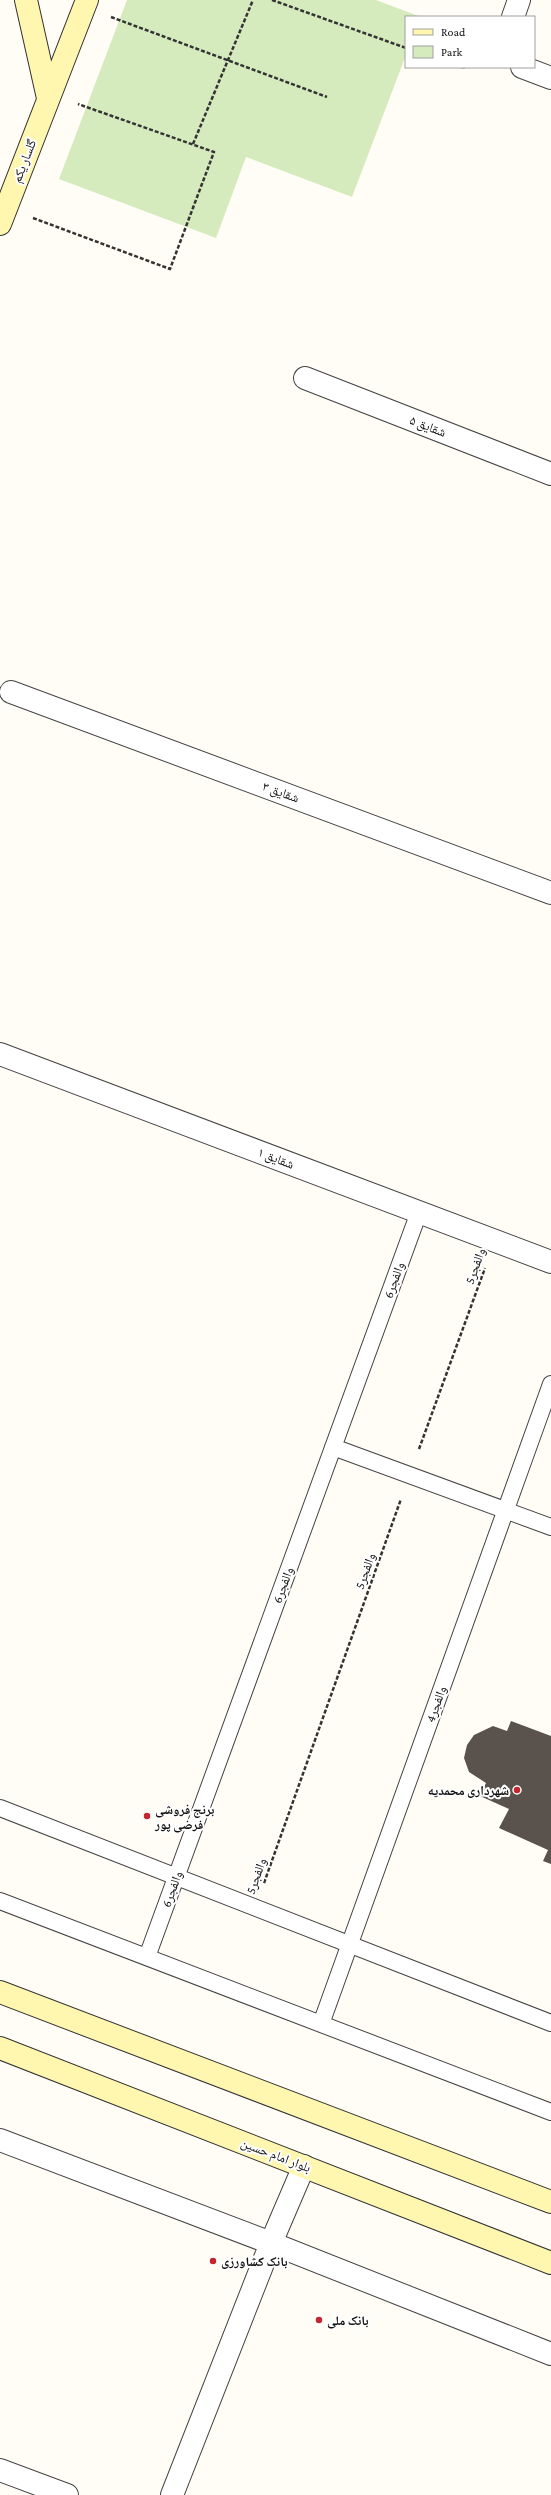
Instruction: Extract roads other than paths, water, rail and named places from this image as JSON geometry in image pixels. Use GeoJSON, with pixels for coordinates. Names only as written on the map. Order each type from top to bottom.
{"type":"FeatureCollection","features":[{"type":"Feature","properties":{"kind":"main road"},"geometry":{"type":"LineString","coordinates":[[26,0],[48,98]]}},
{"type":"Feature","properties":{"kind":"main road","name":"گلسار یکم"},"geometry":{"type":"LineString","coordinates":[[0,224],[86,4]]}},
{"type":"Feature","properties":{"kind":"main road"},"geometry":{"type":"LineString","coordinates":[[0,1992],[551,2202]]}},
{"type":"Feature","properties":{"kind":"main road","name":"بلوار امام حسین"},"geometry":{"type":"LineString","coordinates":[[0,2048],[551,2263]]}},
{"type":"Feature","properties":{"kind":"street"},"geometry":{"type":"LineString","coordinates":[[513,16],[519,0]]}},
{"type":"Feature","properties":{"kind":"street"},"geometry":{"type":"LineString","coordinates":[[525,68],[551,78]]}},
{"type":"Feature","properties":{"kind":"street","name":"شقایق ۵"},"geometry":{"type":"LineString","coordinates":[[305,378],[551,474]]}},
{"type":"Feature","properties":{"kind":"street","name":"شقایق ۳"},"geometry":{"type":"LineString","coordinates":[[12,692],[551,893]]}},
{"type":"Feature","properties":{"kind":"street","name":"شقایق ۱"},"geometry":{"type":"LineString","coordinates":[[0,1054],[551,1262]]}},
{"type":"Feature","properties":{"kind":"street"},"geometry":{"type":"LineString","coordinates":[[0,2140],[271,2242],[551,2354]]}},
{"type":"Feature","properties":{"kind":"street"},"geometry":{"type":"LineString","coordinates":[[172,2495],[271,2242],[304,2166]]}},
{"type":"Feature","properties":{"kind":"street"},"geometry":{"type":"LineString","coordinates":[[0,2470],[67,2495]]}},
{"type":"Feature","properties":{"kind":"lane","name":"والفجر6"},"geometry":{"type":"LineString","coordinates":[[147,1957],[419,1212]]}},
{"type":"Feature","properties":{"kind":"lane","name":"والفجر4"},"geometry":{"type":"LineString","coordinates":[[321,2024],[551,1384]]}},
{"type":"Feature","properties":{"kind":"lane"},"geometry":{"type":"LineString","coordinates":[[334,1447],[551,1527]]}},
{"type":"Feature","properties":{"kind":"lane"},"geometry":{"type":"LineString","coordinates":[[0,1808],[551,2023]]}},
{"type":"Feature","properties":{"kind":"lane"},"geometry":{"type":"LineString","coordinates":[[0,1901],[551,2112]]}},
{"type":"Feature","properties":{"kind":"place","name":"شهرداری محمدیه"},"geometry":{"type":"Point","coordinates":[517,1790]}},
{"type":"Feature","properties":{"kind":"place","name":"برنج فروشی فرضی پور"},"geometry":{"type":"Point","coordinates":[147,1816]}},
{"type":"Feature","properties":{"kind":"place","name":"بانک کشاورزی"},"geometry":{"type":"Point","coordinates":[213,2261]}},
{"type":"Feature","properties":{"kind":"place","name":"بانک ملی"},"geometry":{"type":"Point","coordinates":[319,2320]}}]}
